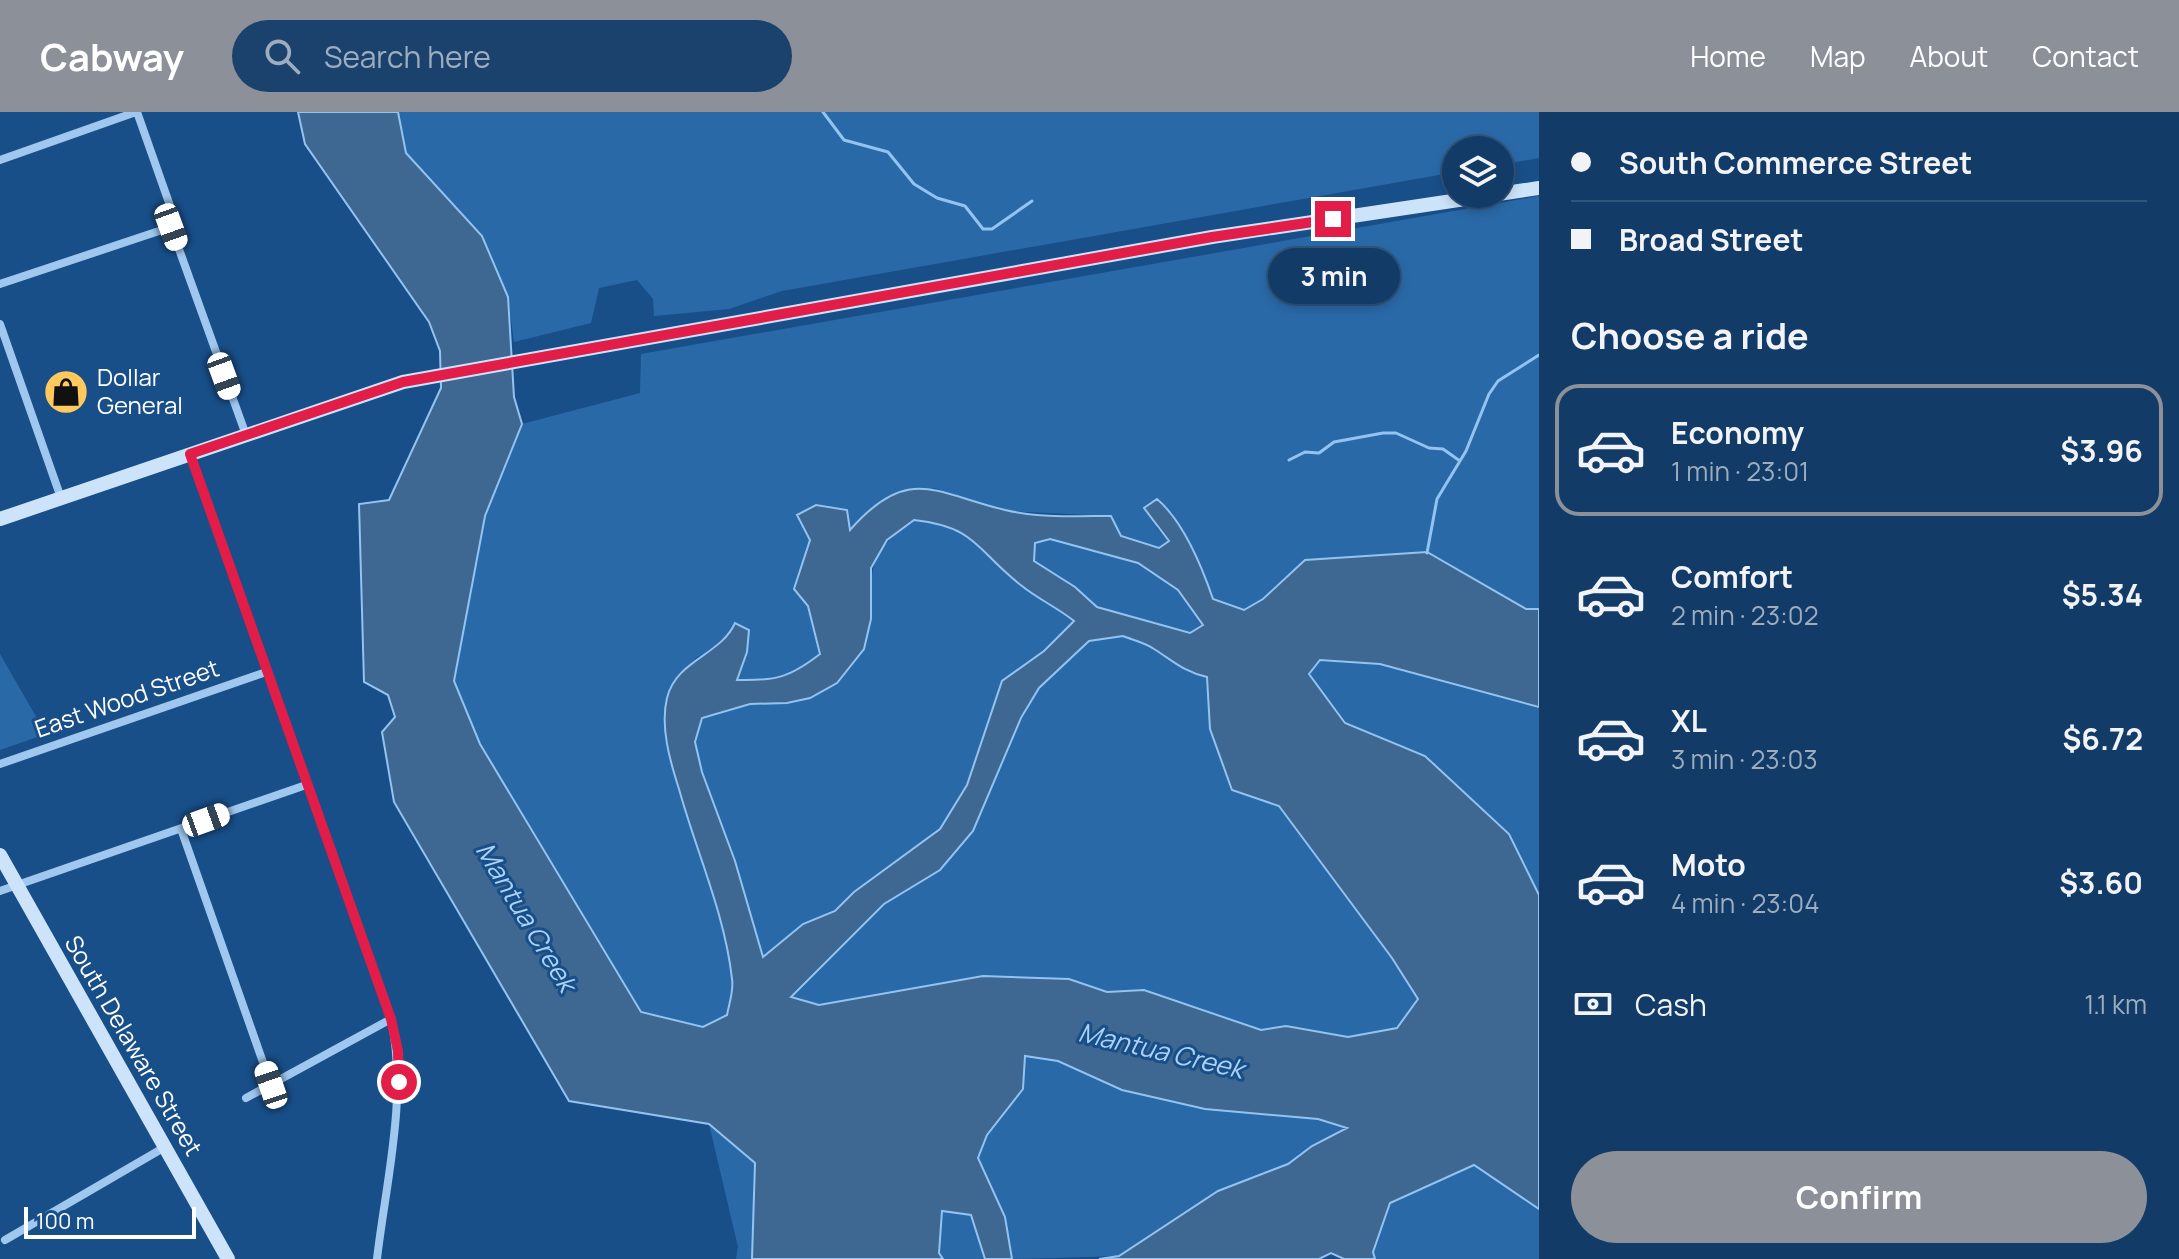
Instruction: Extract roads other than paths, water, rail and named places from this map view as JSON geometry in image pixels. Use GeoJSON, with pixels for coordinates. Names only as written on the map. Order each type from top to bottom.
{"type":"FeatureCollection","features":[{"type":"Feature","properties":{"kind":"main road"},"geometry":{"type":"LineString","coordinates":[[0,519],[376,390],[435,375],[1212,237],[1539,188]]}},
{"type":"Feature","properties":{"kind":"main road","name":"South Delaware Street"},"geometry":{"type":"LineString","coordinates":[[0,855],[228,1259]]}},
{"type":"Feature","properties":{"kind":"street"},"geometry":{"type":"LineString","coordinates":[[0,160],[137,112],[174,217],[171,227],[246,435]]}},
{"type":"Feature","properties":{"kind":"street"},"geometry":{"type":"LineString","coordinates":[[0,284],[171,227]]}},
{"type":"Feature","properties":{"kind":"street"},"geometry":{"type":"LineString","coordinates":[[0,324],[61,498]]}},
{"type":"Feature","properties":{"kind":"street"},"geometry":{"type":"LineString","coordinates":[[190,454],[391,1019],[398,1051],[399,1082],[377,1259]]}},
{"type":"Feature","properties":{"kind":"street","name":"East Wood Street"},"geometry":{"type":"LineString","coordinates":[[0,764],[266,672]]}},
{"type":"Feature","properties":{"kind":"street"},"geometry":{"type":"LineString","coordinates":[[0,891],[306,785]]}},
{"type":"Feature","properties":{"kind":"street"},"geometry":{"type":"LineString","coordinates":[[181,829],[271,1085]]}},
{"type":"Feature","properties":{"kind":"street"},"geometry":{"type":"LineString","coordinates":[[246,1098],[391,1019]]}},
{"type":"Feature","properties":{"kind":"street"},"geometry":{"type":"LineString","coordinates":[[5,1240],[165,1147]]}},
{"type":"Feature","properties":{"kind":"water","name":"Mantua Creek"},"geometry":{"type":"Polygon","coordinates":[[[298,112],[398,112],[406,153],[482,236],[508,297],[514,397],[522,424],[485,516],[454,681],[480,744],[641,1012],[703,1027],[727,1015],[732,988],[728,955],[717,907],[669,756],[665,709],[672,685],[679,675],[720,643],[735,623],[749,630],[747,652],[737,680],[781,676],[820,654],[808,606],[794,589],[810,540],[797,515],[816,505],[847,510],[850,530],[870,509],[889,497],[906,490],[940,491],[1018,513],[1111,516],[1121,536],[1159,548],[1169,541],[1144,508],[1157,499],[1183,532],[1213,599],[1244,610],[1263,599],[1305,560],[1427,552],[1526,609],[1539,609],[1539,707],[1380,664],[1320,660],[1309,674],[1345,723],[1425,756],[1509,834],[1539,895],[1539,1209],[1474,1165],[1390,1203],[1373,1252],[1375,1259],[1344,1259],[1331,1253],[1319,1259],[1099,1259],[1119,1256],[1218,1191],[1288,1164],[1312,1146],[1347,1128],[1318,1119],[1205,1109],[1122,1090],[1058,1061],[1025,1056],[1023,1089],[987,1135],[978,1158],[1005,1217],[1012,1259],[985,1259],[971,1215],[942,1211],[939,1253],[943,1259],[752,1259],[755,1163],[709,1124],[569,1101],[394,802],[382,732],[395,717],[388,695],[364,682],[359,504],[389,500],[441,388],[440,351],[429,322],[305,144],[298,112]],[[914,520],[887,540],[871,568],[871,619],[864,649],[837,683],[810,698],[787,703],[750,704],[702,718],[695,742],[702,772],[735,861],[763,957],[803,924],[835,911],[854,892],[940,829],[967,785],[1002,681],[1044,651],[1074,621],[1028,591],[975,542],[951,528],[914,520]],[[1050,539],[1035,543],[1034,561],[1075,587],[1097,607],[1190,633],[1203,625],[1178,590],[1138,563],[1050,539]],[[1123,636],[1089,641],[1039,688],[1021,718],[973,831],[940,870],[884,904],[791,997],[819,1005],[983,976],[1069,979],[1107,992],[1144,990],[1261,1030],[1286,1026],[1348,1037],[1397,1028],[1418,999],[1392,958],[1279,806],[1232,790],[1210,729],[1207,677],[1185,669],[1147,645],[1123,636]]]}},
{"type":"Feature","properties":{"kind":"waterway"},"geometry":{"type":"LineString","coordinates":[[823,112],[844,140],[888,152],[914,184],[937,198],[965,206],[983,229],[992,229],[1032,201]]}},
{"type":"Feature","properties":{"kind":"waterway"},"geometry":{"type":"LineString","coordinates":[[1427,553],[1437,499],[1466,451],[1489,394],[1498,381],[1539,355]]}},
{"type":"Feature","properties":{"kind":"waterway"},"geometry":{"type":"LineString","coordinates":[[1289,460],[1305,452],[1319,453],[1334,442],[1396,433],[1429,448],[1443,449],[1460,461]]}},
{"type":"Feature","properties":{"kind":"place","name":"Dollar General"},"geometry":{"type":"Point","coordinates":[66,392]}}]}
